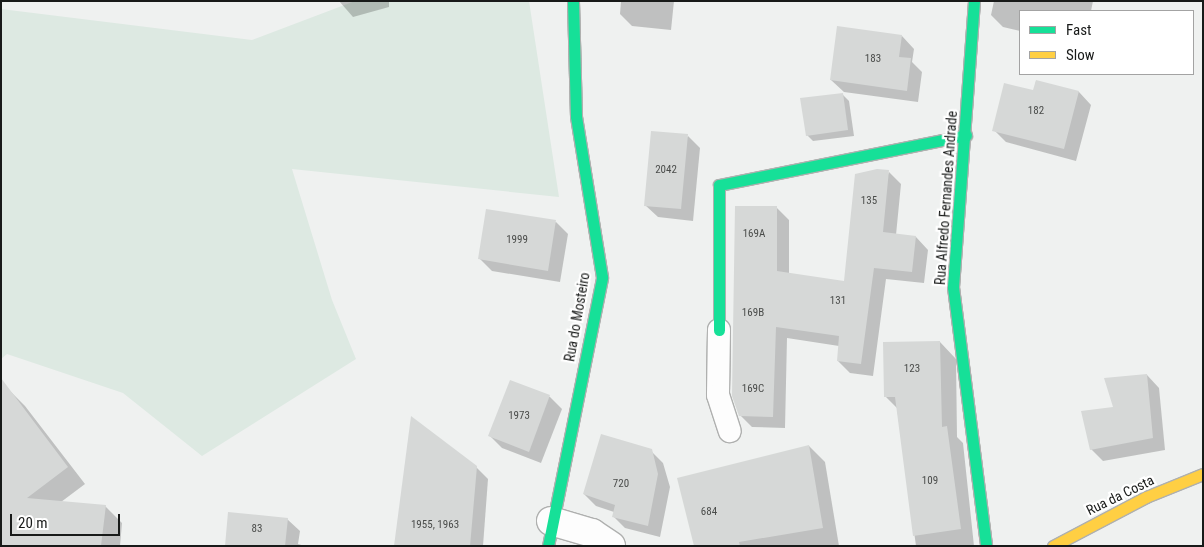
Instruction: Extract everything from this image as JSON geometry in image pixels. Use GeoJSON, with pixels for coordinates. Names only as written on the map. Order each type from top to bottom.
{"type":"FeatureCollection","features":[{"type":"Feature","properties":{"kind":"street","name":"Rua do Mosteiro"},"geometry":{"type":"LineString","coordinates":[[549,533],[602,277],[576,116],[573,1]]}},
{"type":"Feature","properties":{"kind":"street","name":"Rua Alfredo Fernandes Andrade"},"geometry":{"type":"LineString","coordinates":[[974,1],[966,135],[953,288],[986,546]]}},
{"type":"Feature","properties":{"kind":"street"},"geometry":{"type":"LineString","coordinates":[[719,330],[719,185],[966,135]]}},
{"type":"Feature","properties":{"kind":"street","name":"Rua da Costa"},"geometry":{"type":"LineString","coordinates":[[1053,546],[1146,497],[1203,474]]}},
{"type":"Feature","properties":{"kind":"street"},"geometry":{"type":"LineString","coordinates":[[549,533],[592,533],[611,546]]}},
{"type":"Feature","properties":{"kind":"lane"},"geometry":{"type":"LineString","coordinates":[[719,330],[718,396],[730,431]]}},
{"type":"Feature","properties":{"kind":"shaded area"},"geometry":{"type":"Polygon","coordinates":[[[355,1],[529,1],[559,197],[292,169],[332,300],[356,359],[202,456],[123,393],[7,354],[1,359],[1,9],[252,40],[355,1]]]}},
{"type":"Feature","properties":{"kind":"building"},"geometry":{"type":"Polygon","coordinates":[[[837,26],[902,35],[899,57],[911,58],[907,91],[830,80],[837,26]]]}},
{"type":"Feature","properties":{"kind":"building"},"geometry":{"type":"Polygon","coordinates":[[[1036,80],[1079,91],[1064,149],[992,131],[1004,83],[1033,90],[1036,80]]]}},
{"type":"Feature","properties":{"kind":"building"},"geometry":{"type":"Polygon","coordinates":[[[843,93],[848,130],[806,136],[800,98],[843,93]]]}},
{"type":"Feature","properties":{"kind":"building"},"geometry":{"type":"Polygon","coordinates":[[[651,131],[688,134],[681,209],[644,206],[651,131]]]}},
{"type":"Feature","properties":{"kind":"building"},"geometry":{"type":"Polygon","coordinates":[[[877,169],[889,170],[883,232],[916,236],[912,272],[874,268],[861,364],[837,361],[839,336],[776,327],[773,417],[739,416],[732,396],[735,206],[777,206],[777,271],[844,281],[855,174],[877,169]]]}},
{"type":"Feature","properties":{"kind":"building"},"geometry":{"type":"Polygon","coordinates":[[[486,209],[556,220],[548,271],[478,259],[486,209]]]}},
{"type":"Feature","properties":{"kind":"building"},"geometry":{"type":"Polygon","coordinates":[[[940,341],[942,427],[947,426],[961,529],[913,536],[895,397],[884,397],[883,342],[940,341]]]}},
{"type":"Feature","properties":{"kind":"building"},"geometry":{"type":"Polygon","coordinates":[[[1147,374],[1153,438],[1090,450],[1081,411],[1113,407],[1104,378],[1147,374]]]}},
{"type":"Feature","properties":{"kind":"building"},"geometry":{"type":"Polygon","coordinates":[[[1,378],[68,467],[27,498],[106,505],[101,546],[1,546],[1,378]]]}},
{"type":"Feature","properties":{"kind":"building"},"geometry":{"type":"Polygon","coordinates":[[[510,380],[550,395],[529,452],[488,436],[510,380]]]}},
{"type":"Feature","properties":{"kind":"building"},"geometry":{"type":"Polygon","coordinates":[[[411,416],[477,466],[470,546],[394,546],[411,416]]]}},
{"type":"Feature","properties":{"kind":"building"},"geometry":{"type":"Polygon","coordinates":[[[601,434],[652,449],[658,474],[648,526],[612,517],[615,505],[583,494],[601,434]]]}},
{"type":"Feature","properties":{"kind":"building"},"geometry":{"type":"Polygon","coordinates":[[[809,445],[823,528],[739,542],[740,546],[694,546],[677,478],[809,445]]]}},
{"type":"Feature","properties":{"kind":"building"},"geometry":{"type":"Polygon","coordinates":[[[228,512],[288,518],[285,546],[225,546],[228,512]]]}},
{"type":"Feature","properties":{"kind":"traffic: fast"},"geometry":{"type":"LineString","coordinates":[[548,546],[602,277],[576,116],[573,1]]}},
{"type":"Feature","properties":{"kind":"traffic: fast"},"geometry":{"type":"LineString","coordinates":[[974,1],[953,287],[986,546]]}},
{"type":"Feature","properties":{"kind":"traffic: fast"},"geometry":{"type":"LineString","coordinates":[[719,330],[719,185],[966,135]]}},
{"type":"Feature","properties":{"kind":"traffic: slow"},"geometry":{"type":"LineString","coordinates":[[1053,546],[1146,497],[1203,474]]}}]}
